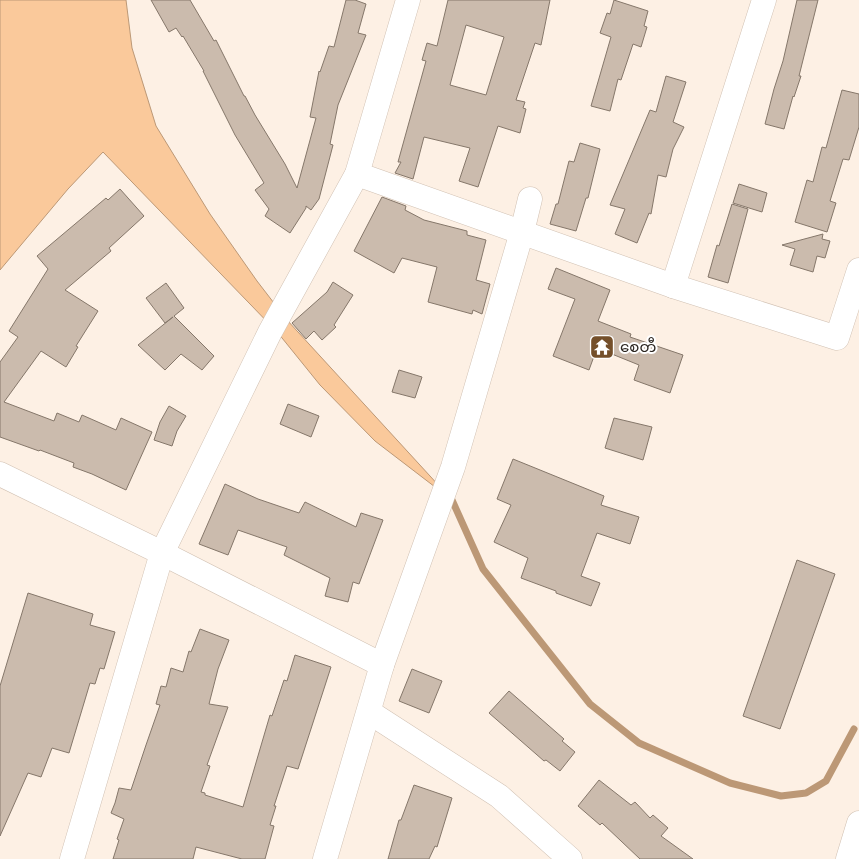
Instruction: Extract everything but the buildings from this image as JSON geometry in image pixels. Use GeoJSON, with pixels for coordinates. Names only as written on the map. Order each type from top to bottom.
{"type":"FeatureCollection","features":[{"type":"Feature","properties":{"kind":"street"},"geometry":{"type":"LineString","coordinates":[[72,859],[162,553],[270,332],[357,174],[408,0]]}},
{"type":"Feature","properties":{"kind":"street"},"geometry":{"type":"LineString","coordinates":[[673,286],[764,0]]}},
{"type":"Feature","properties":{"kind":"street"},"geometry":{"type":"LineString","coordinates":[[357,174],[673,286],[837,338],[859,270]]}},
{"type":"Feature","properties":{"kind":"street"},"geometry":{"type":"LineString","coordinates":[[326,859],[382,665],[453,467],[530,199]]}},
{"type":"Feature","properties":{"kind":"street"},"geometry":{"type":"LineString","coordinates":[[0,474],[162,553],[382,665]]}},
{"type":"Feature","properties":{"kind":"street"},"geometry":{"type":"LineString","coordinates":[[369,712],[499,796],[570,859]]}},
{"type":"Feature","properties":{"kind":"street"},"geometry":{"type":"LineString","coordinates":[[848,859],[859,823]]}},
{"type":"Feature","properties":{"kind":"shaded area"},"geometry":{"type":"Polygon","coordinates":[[[0,0],[126,0],[132,48],[156,126],[210,214],[287,320],[452,500],[375,441],[320,385],[278,333],[103,152],[68,189],[0,270],[0,0]]]}},
{"type":"Feature","properties":{"kind":"waterway"},"geometry":{"type":"LineString","coordinates":[[447,495],[452,500],[483,569],[590,704],[639,743],[730,783],[781,796],[806,793],[826,781],[854,729]]}},
{"type":"Feature","properties":{"kind":"place","name":"စေတီ"},"geometry":{"type":"Point","coordinates":[602,347]}}]}
